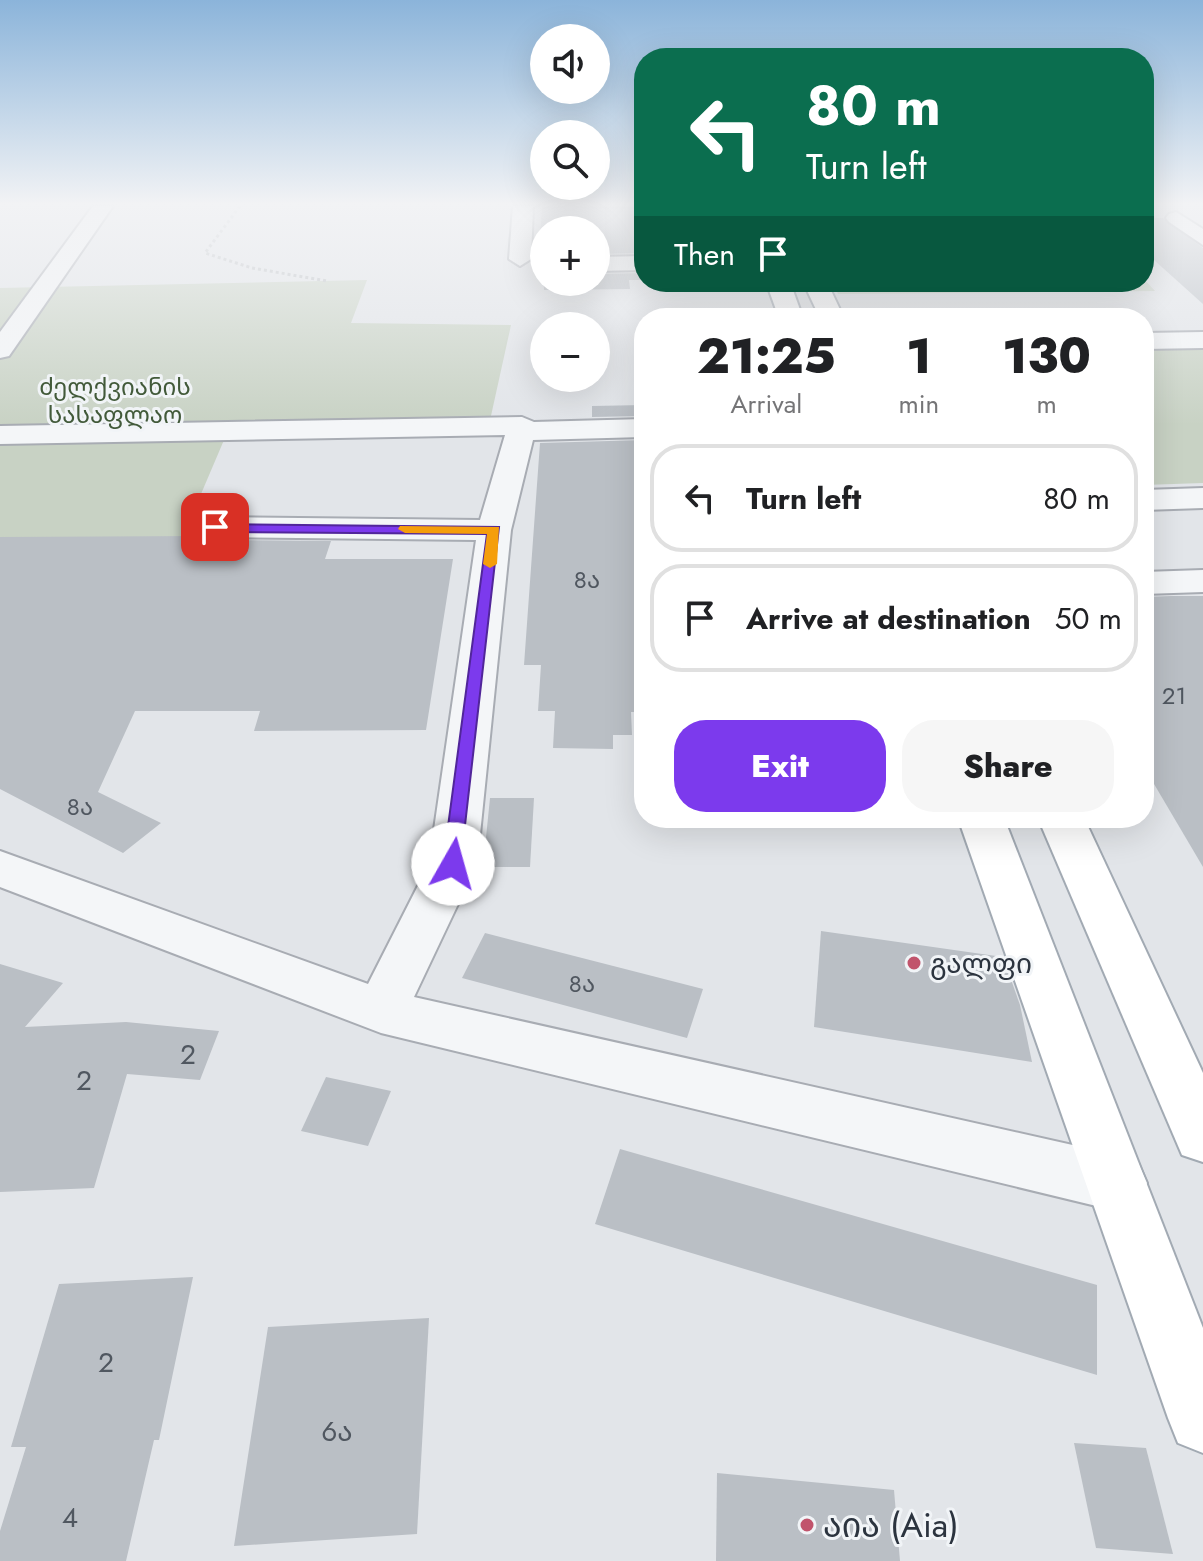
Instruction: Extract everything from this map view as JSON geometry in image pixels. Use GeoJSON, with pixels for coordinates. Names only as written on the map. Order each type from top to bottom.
{"type":"FeatureCollection","features":[{"type":"Feature","properties":{"kind":"main road"},"geometry":{"type":"LineString","coordinates":[[985,828],[1203,1418]]}},
{"type":"Feature","properties":{"kind":"main road"},"geometry":{"type":"LineString","coordinates":[[1065,828],[1203,1136]]}},
{"type":"Feature","properties":{"kind":"street"},"geometry":{"type":"LineString","coordinates":[[0,350],[51,279]]}},
{"type":"Feature","properties":{"kind":"street"},"geometry":{"type":"LineString","coordinates":[[1154,341],[1203,340]]}},
{"type":"Feature","properties":{"kind":"street"},"geometry":{"type":"LineString","coordinates":[[0,435],[522,426],[494,530],[453,864],[381,1011]]}},
{"type":"Feature","properties":{"kind":"street"},"geometry":{"type":"LineString","coordinates":[[521,431],[634,428]]}},
{"type":"Feature","properties":{"kind":"street"},"geometry":{"type":"LineString","coordinates":[[1154,500],[1203,498]]}},
{"type":"Feature","properties":{"kind":"street"},"geometry":{"type":"LineString","coordinates":[[215,527],[494,530]]}},
{"type":"Feature","properties":{"kind":"street"},"geometry":{"type":"LineString","coordinates":[[1154,574],[1203,581]]}},
{"type":"Feature","properties":{"kind":"street"},"geometry":{"type":"LineString","coordinates":[[0,868],[381,1011],[1117,1183]]}},
{"type":"Feature","properties":{"kind":"path"},"geometry":{"type":"LineString","coordinates":[[315,279],[327,281]]}},
{"type":"Feature","properties":{"kind":"green space","name":"ძელქვიანის სასაფლაო"},"geometry":{"type":"Polygon","coordinates":[[[367,280],[351,323],[511,325],[487,434],[224,440],[181,541],[0,540],[0,288],[367,280]]]}},
{"type":"Feature","properties":{"kind":"green space"},"geometry":{"type":"Polygon","coordinates":[[[837,292],[1049,292],[838,294],[837,292]]]}},
{"type":"Feature","properties":{"kind":"green space"},"geometry":{"type":"Polygon","coordinates":[[[1203,349],[1203,483],[1154,485],[1154,350],[1203,349]]]}},
{"type":"Feature","properties":{"kind":"building"},"geometry":{"type":"Polygon","coordinates":[[[610,279],[634,279],[629,280],[630,289],[610,289],[610,279]]]}},
{"type":"Feature","properties":{"kind":"building"},"geometry":{"type":"Polygon","coordinates":[[[1175,279],[1203,279],[1203,304],[1175,279]]]}},
{"type":"Feature","properties":{"kind":"building"},"geometry":{"type":"Polygon","coordinates":[[[634,405],[634,416],[592,417],[592,406],[634,405]]]}},
{"type":"Feature","properties":{"kind":"building"},"geometry":{"type":"Polygon","coordinates":[[[634,440],[634,712],[631,712],[632,735],[613,735],[613,749],[553,748],[555,711],[538,711],[541,665],[524,665],[540,443],[634,440]]]}},
{"type":"Feature","properties":{"kind":"building"},"geometry":{"type":"Polygon","coordinates":[[[202,536],[215,540],[331,541],[325,559],[453,559],[426,730],[254,731],[260,711],[135,711],[98,792],[161,823],[123,853],[0,789],[0,537],[202,536]]]}},
{"type":"Feature","properties":{"kind":"building"},"geometry":{"type":"Polygon","coordinates":[[[1203,596],[1203,867],[1154,784],[1154,597],[1203,596]]]}},
{"type":"Feature","properties":{"kind":"building"},"geometry":{"type":"Polygon","coordinates":[[[490,798],[534,798],[530,867],[483,867],[490,798]]]}},
{"type":"Feature","properties":{"kind":"building"},"geometry":{"type":"Polygon","coordinates":[[[821,931],[1003,957],[1020,1005],[1032,1062],[814,1027],[821,931]]]}},
{"type":"Feature","properties":{"kind":"building"},"geometry":{"type":"Polygon","coordinates":[[[485,933],[703,989],[687,1038],[462,978],[485,933]]]}},
{"type":"Feature","properties":{"kind":"building"},"geometry":{"type":"Polygon","coordinates":[[[0,964],[63,983],[25,1027],[126,1022],[219,1031],[200,1080],[127,1074],[94,1188],[0,1192],[0,964]]]}},
{"type":"Feature","properties":{"kind":"building"},"geometry":{"type":"Polygon","coordinates":[[[326,1077],[391,1091],[368,1146],[301,1131],[326,1077]]]}},
{"type":"Feature","properties":{"kind":"building"},"geometry":{"type":"Polygon","coordinates":[[[620,1149],[1097,1285],[1097,1375],[595,1224],[620,1149]]]}},
{"type":"Feature","properties":{"kind":"building"},"geometry":{"type":"Polygon","coordinates":[[[193,1277],[159,1440],[154,1440],[126,1561],[0,1561],[0,1531],[26,1447],[11,1447],[59,1284],[193,1277]]]}},
{"type":"Feature","properties":{"kind":"building"},"geometry":{"type":"Polygon","coordinates":[[[429,1318],[417,1534],[234,1546],[268,1327],[429,1318]]]}},
{"type":"Feature","properties":{"kind":"building"},"geometry":{"type":"Polygon","coordinates":[[[1074,1443],[1146,1448],[1173,1554],[1096,1548],[1074,1443]]]}},
{"type":"Feature","properties":{"kind":"building","name":"აია (Aia)"},"geometry":{"type":"Polygon","coordinates":[[[717,1473],[894,1490],[900,1561],[716,1561],[717,1473]]]}},
{"type":"Feature","properties":{"kind":"slow traffic"},"geometry":{"type":"LineString","coordinates":[[405,529],[494,530],[490,564]]}},
{"type":"Feature","properties":{"kind":"place","name":"გალფი"},"geometry":{"type":"Point","coordinates":[914,963]}},
{"type":"Feature","properties":{"kind":"place","name":"აია (Aia)"},"geometry":{"type":"Point","coordinates":[807,1525]}},
{"type":"Feature","properties":{"kind":"route"},"geometry":{"type":"LineString","coordinates":[[215,527],[494,530],[453,864]]}}]}
